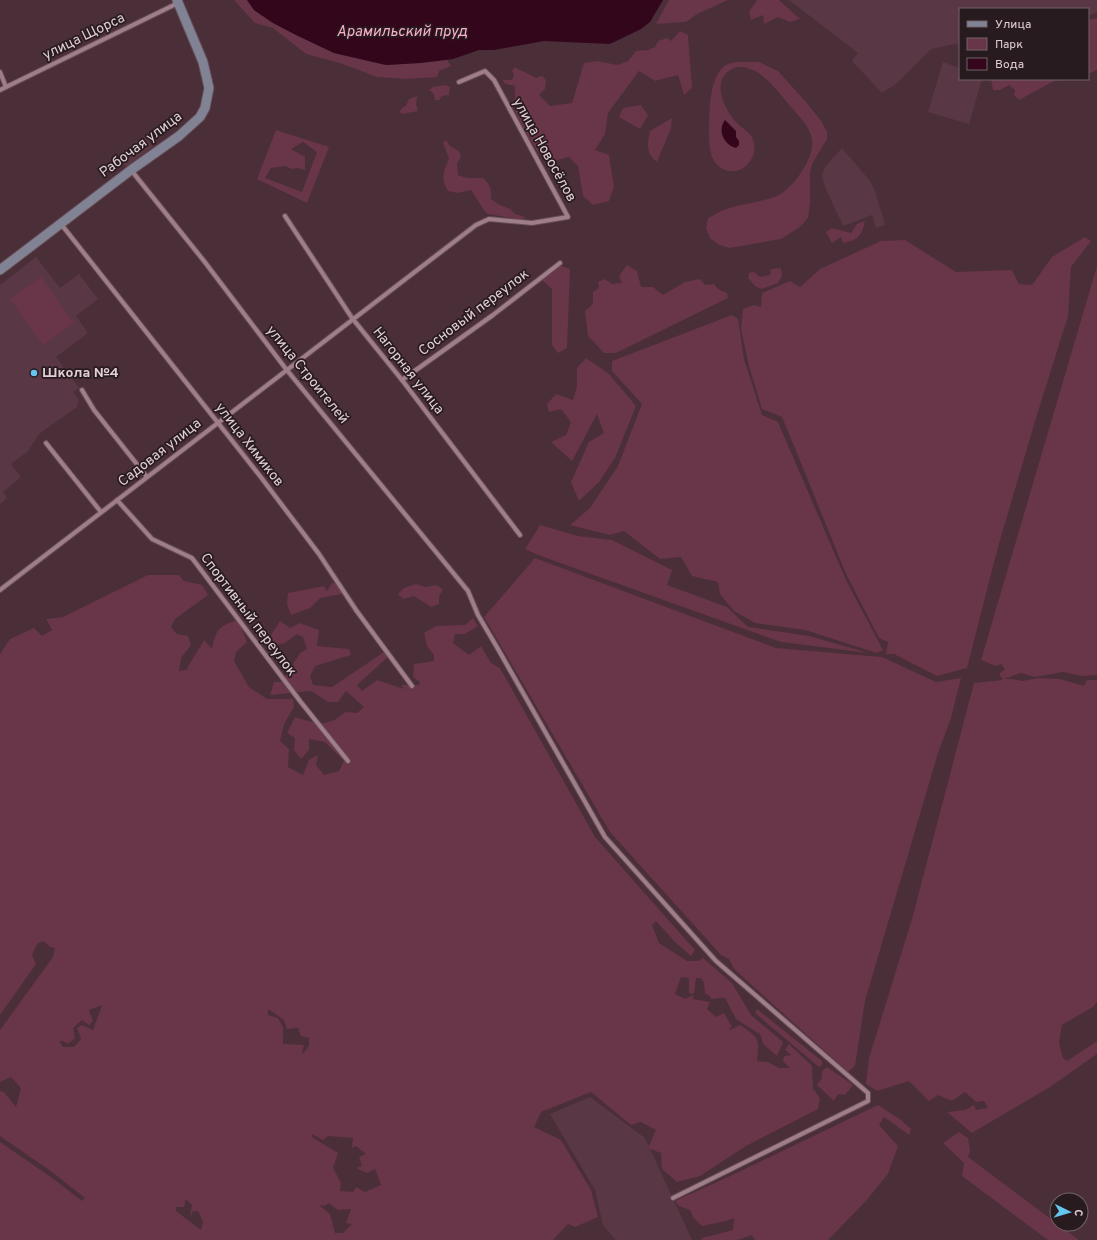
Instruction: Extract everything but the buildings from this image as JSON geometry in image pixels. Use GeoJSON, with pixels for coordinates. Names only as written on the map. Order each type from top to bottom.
{"type":"FeatureCollection","features":[{"type":"Feature","properties":{"kind":"main road","name":"Рабочая улица"},"geometry":{"type":"LineString","coordinates":[[0,270],[179,136],[200,117],[205,108],[209,88],[203,62],[177,1]]}},
{"type":"Feature","properties":{"kind":"street","name":"улица Щорса"},"geometry":{"type":"LineString","coordinates":[[0,90],[177,1]]}},
{"type":"Feature","properties":{"kind":"street","name":"улица Новосёлов"},"geometry":{"type":"LineString","coordinates":[[352,318],[476,225],[489,219],[532,223],[568,217],[494,80],[485,71],[458,82]]}},
{"type":"Feature","properties":{"kind":"street"},"geometry":{"type":"LineString","coordinates":[[0,72],[6,87]]}},
{"type":"Feature","properties":{"kind":"street","name":"улица Строителей"},"geometry":{"type":"LineString","coordinates":[[132,170],[204,261],[286,369],[468,591],[478,614],[605,837],[716,961],[868,1093],[868,1102],[674,1198]]}},
{"type":"Feature","properties":{"kind":"street","name":"Нагорная улица"},"geometry":{"type":"LineString","coordinates":[[285,216],[352,318],[402,380],[520,535]]}},
{"type":"Feature","properties":{"kind":"street","name":"улица Химиков"},"geometry":{"type":"LineString","coordinates":[[60,224],[260,476],[319,554],[356,610],[412,686]]}},
{"type":"Feature","properties":{"kind":"street","name":"Сосновый переулок"},"geometry":{"type":"LineString","coordinates":[[402,380],[493,315],[560,263]]}},
{"type":"Feature","properties":{"kind":"street","name":"Садовая улица"},"geometry":{"type":"LineString","coordinates":[[0,590],[352,318]]}},
{"type":"Feature","properties":{"kind":"street"},"geometry":{"type":"LineString","coordinates":[[82,390],[94,410],[147,476]]}},
{"type":"Feature","properties":{"kind":"street"},"geometry":{"type":"LineString","coordinates":[[46,443],[101,512]]}},
{"type":"Feature","properties":{"kind":"street","name":"Спортивный переулок"},"geometry":{"type":"LineString","coordinates":[[117,500],[152,539],[192,558],[300,701],[348,761]]}},
{"type":"Feature","properties":{"kind":"shaded area"},"geometry":{"type":"Polygon","coordinates":[[[789,0],[1097,0],[1097,13],[1089,15],[1089,8],[959,8],[959,43],[931,49],[896,84],[882,93],[852,61],[858,53],[789,0]]]}},
{"type":"Feature","properties":{"kind":"shaded area"},"geometry":{"type":"Polygon","coordinates":[[[943,62],[959,68],[959,80],[982,80],[969,124],[928,112],[943,62]]]}},
{"type":"Feature","properties":{"kind":"shaded area"},"geometry":{"type":"Polygon","coordinates":[[[145,135],[153,147],[126,167],[118,155],[145,135]]]}},
{"type":"Feature","properties":{"kind":"shaded area"},"geometry":{"type":"Polygon","coordinates":[[[842,148],[870,181],[875,191],[885,225],[876,228],[872,215],[843,226],[825,187],[822,175],[825,167],[842,148]]]}},
{"type":"Feature","properties":{"kind":"shaded area","name":"Школа №4"},"geometry":{"type":"Polygon","coordinates":[[[36,257],[60,288],[79,274],[98,299],[76,316],[88,333],[56,357],[79,388],[73,392],[79,400],[77,407],[39,434],[28,451],[11,464],[21,477],[3,492],[7,498],[0,504],[0,285],[36,257]]]}},
{"type":"Feature","properties":{"kind":"shaded area"},"geometry":{"type":"Polygon","coordinates":[[[590,1097],[645,1138],[692,1240],[616,1240],[603,1225],[595,1190],[550,1114],[590,1097]]]}},
{"type":"Feature","properties":{"kind":"green space"},"geometry":{"type":"Polygon","coordinates":[[[234,0],[247,0],[254,10],[273,23],[334,53],[386,65],[447,60],[451,66],[439,71],[437,77],[408,79],[377,77],[340,63],[306,54],[273,28],[255,23],[234,0]]]}},
{"type":"Feature","properties":{"kind":"green space"},"geometry":{"type":"Polygon","coordinates":[[[669,0],[728,0],[697,14],[686,22],[656,24],[669,0]]]}},
{"type":"Feature","properties":{"kind":"green space"},"geometry":{"type":"Polygon","coordinates":[[[757,0],[779,0],[800,19],[790,22],[778,17],[764,24],[763,15],[751,20],[749,12],[757,0]]]}},
{"type":"Feature","properties":{"kind":"green space"},"geometry":{"type":"Polygon","coordinates":[[[1097,18],[1097,70],[1089,74],[1089,20],[1097,18]]]}},
{"type":"Feature","properties":{"kind":"green space"},"geometry":{"type":"Polygon","coordinates":[[[680,31],[688,35],[692,88],[684,95],[678,75],[655,81],[639,71],[608,113],[605,134],[595,150],[609,155],[614,187],[609,201],[593,205],[583,196],[578,166],[569,157],[550,162],[538,152],[515,111],[515,86],[505,84],[503,80],[512,80],[514,75],[512,71],[515,67],[536,78],[542,76],[546,80],[545,89],[539,95],[550,106],[572,103],[584,63],[598,61],[617,65],[628,61],[636,51],[648,50],[655,47],[658,41],[667,38],[671,41],[680,31]]]}},
{"type":"Feature","properties":{"kind":"green space"},"geometry":{"type":"Polygon","coordinates":[[[735,62],[759,62],[778,71],[806,102],[822,122],[827,132],[827,139],[812,164],[810,172],[810,203],[808,218],[800,227],[781,239],[730,248],[719,245],[710,238],[706,228],[708,218],[721,211],[777,196],[783,192],[790,187],[802,172],[812,147],[810,133],[802,119],[771,84],[755,71],[737,67],[726,74],[722,80],[721,94],[727,109],[737,124],[753,139],[754,153],[747,165],[738,170],[728,171],[718,166],[715,162],[711,154],[709,127],[710,102],[716,77],[720,70],[726,65],[735,62]]]}},
{"type":"Feature","properties":{"kind":"green space"},"geometry":{"type":"Polygon","coordinates":[[[991,80],[1063,80],[1054,81],[1019,100],[1014,95],[1015,90],[1009,85],[1000,90],[993,90],[991,80]]]}},
{"type":"Feature","properties":{"kind":"green space"},"geometry":{"type":"Polygon","coordinates":[[[446,85],[450,87],[449,95],[442,96],[439,100],[435,100],[434,94],[429,90],[433,87],[446,85]]]}},
{"type":"Feature","properties":{"kind":"green space"},"geometry":{"type":"Polygon","coordinates":[[[417,96],[416,105],[418,111],[402,114],[399,112],[406,106],[409,99],[417,96]]]}},
{"type":"Feature","properties":{"kind":"green space"},"geometry":{"type":"Polygon","coordinates":[[[641,105],[648,115],[640,129],[619,117],[623,108],[641,105]]]}},
{"type":"Feature","properties":{"kind":"green space"},"geometry":{"type":"Polygon","coordinates":[[[672,118],[671,128],[657,162],[651,156],[648,148],[650,131],[672,118]]]}},
{"type":"Feature","properties":{"kind":"green space"},"geometry":{"type":"Polygon","coordinates":[[[276,130],[329,147],[307,203],[257,179],[276,130]],[[303,142],[291,149],[305,157],[305,170],[298,168],[292,169],[285,166],[271,168],[265,178],[302,192],[317,152],[303,142]]]}},
{"type":"Feature","properties":{"kind":"green space"},"geometry":{"type":"Polygon","coordinates":[[[446,140],[450,146],[459,151],[461,156],[457,164],[458,175],[467,178],[483,178],[488,183],[490,188],[491,199],[510,209],[515,214],[525,217],[524,220],[488,214],[471,190],[457,193],[448,191],[443,179],[444,171],[449,158],[443,143],[446,140]]]}},
{"type":"Feature","properties":{"kind":"green space"},"geometry":{"type":"Polygon","coordinates":[[[865,221],[861,234],[856,239],[848,242],[843,243],[841,237],[832,243],[826,232],[832,228],[851,233],[857,224],[865,221]]]}},
{"type":"Feature","properties":{"kind":"green space"},"geometry":{"type":"Polygon","coordinates":[[[1085,237],[1091,241],[1071,267],[1068,316],[998,547],[967,668],[937,676],[894,654],[886,654],[888,642],[879,638],[846,574],[782,417],[762,409],[749,366],[741,329],[743,309],[754,305],[761,307],[762,293],[790,281],[800,287],[820,269],[881,241],[905,240],[956,272],[1012,270],[1019,284],[1032,285],[1052,257],[1085,237]]]}},
{"type":"Feature","properties":{"kind":"green space"},"geometry":{"type":"Polygon","coordinates":[[[559,265],[570,269],[567,348],[558,353],[552,345],[552,289],[541,279],[559,265]]]}},
{"type":"Feature","properties":{"kind":"green space"},"geometry":{"type":"Polygon","coordinates":[[[627,265],[637,271],[641,287],[653,287],[663,295],[685,282],[700,279],[705,285],[714,284],[718,289],[727,293],[728,298],[616,353],[604,353],[588,336],[585,311],[593,304],[593,292],[599,288],[598,282],[605,279],[612,284],[622,283],[619,276],[627,265]]]}},
{"type":"Feature","properties":{"kind":"green space"},"geometry":{"type":"Polygon","coordinates":[[[1097,266],[1097,675],[1082,676],[1063,672],[1035,677],[1021,673],[1004,679],[1023,681],[1037,678],[1060,679],[1084,686],[1087,680],[1097,680],[1097,1002],[1093,1007],[1062,1025],[1059,1043],[1063,1058],[1067,1061],[1097,1041],[1097,1054],[1050,1087],[972,1133],[947,1112],[965,1110],[974,1105],[976,1110],[988,1108],[984,1101],[976,1102],[965,1092],[952,1101],[938,1095],[929,1101],[909,1081],[877,1091],[866,1084],[869,1058],[912,919],[974,683],[1003,680],[999,674],[1005,669],[1001,664],[996,666],[981,660],[1097,266]]]}},
{"type":"Feature","properties":{"kind":"green space"},"geometry":{"type":"Polygon","coordinates":[[[781,268],[782,276],[778,283],[761,289],[755,286],[748,278],[749,273],[754,272],[760,277],[770,275],[771,269],[781,268]]]}},
{"type":"Feature","properties":{"kind":"green space"},"geometry":{"type":"Polygon","coordinates":[[[41,277],[74,323],[43,345],[10,299],[41,277]]]}},
{"type":"Feature","properties":{"kind":"green space"},"geometry":{"type":"Polygon","coordinates":[[[732,315],[738,319],[744,359],[762,415],[778,422],[846,580],[883,650],[877,653],[805,630],[755,623],[734,611],[720,594],[718,582],[692,576],[681,557],[660,559],[624,531],[610,535],[570,525],[590,508],[618,466],[642,404],[612,371],[612,361],[732,315]]]}},
{"type":"Feature","properties":{"kind":"green space"},"geometry":{"type":"Polygon","coordinates":[[[586,358],[609,374],[636,406],[615,458],[599,482],[579,501],[571,482],[589,442],[604,433],[597,414],[572,461],[551,442],[566,435],[571,422],[561,409],[549,412],[547,404],[556,394],[573,400],[577,386],[577,368],[586,358]]]}},
{"type":"Feature","properties":{"kind":"green space"},"geometry":{"type":"Polygon","coordinates":[[[540,525],[578,536],[612,540],[672,570],[667,585],[727,607],[748,627],[809,636],[869,653],[781,642],[538,555],[525,549],[540,525]]]}},
{"type":"Feature","properties":{"kind":"green space"},"geometry":{"type":"Polygon","coordinates":[[[535,558],[776,648],[882,657],[936,682],[961,678],[951,718],[938,753],[865,1001],[855,1066],[848,1072],[734,969],[729,959],[721,955],[610,832],[484,617],[535,558]]]}},
{"type":"Feature","properties":{"kind":"green space"},"geometry":{"type":"Polygon","coordinates":[[[148,575],[179,575],[184,581],[202,585],[208,595],[175,619],[171,627],[177,634],[188,636],[191,645],[181,658],[179,671],[186,670],[204,640],[212,649],[215,637],[219,630],[226,624],[238,620],[247,642],[236,652],[234,661],[249,687],[267,699],[293,699],[294,707],[284,724],[280,741],[289,749],[288,767],[303,775],[309,760],[318,755],[316,765],[324,775],[339,771],[344,761],[325,742],[309,739],[309,750],[301,759],[294,750],[295,738],[287,733],[295,717],[315,723],[327,723],[345,712],[357,713],[364,707],[346,691],[338,702],[328,702],[311,691],[270,695],[274,682],[282,682],[300,653],[307,649],[303,637],[297,634],[285,643],[275,645],[271,635],[280,621],[290,628],[300,623],[319,630],[317,646],[349,649],[351,655],[315,666],[310,676],[313,685],[332,687],[384,652],[389,656],[357,685],[362,691],[377,680],[404,689],[401,685],[419,685],[420,682],[413,677],[414,664],[434,661],[434,655],[427,646],[424,633],[436,626],[465,625],[473,618],[478,626],[465,634],[455,634],[453,643],[469,655],[481,646],[491,663],[500,668],[595,837],[695,950],[691,956],[675,942],[656,921],[652,925],[659,943],[687,961],[698,961],[703,958],[732,983],[751,1015],[783,1042],[777,1056],[763,1044],[761,1035],[736,1019],[725,998],[712,999],[705,994],[704,983],[701,978],[696,978],[694,994],[689,993],[689,978],[681,977],[675,994],[685,999],[693,995],[693,999],[710,1002],[707,1009],[716,1017],[724,1013],[732,1027],[729,1028],[730,1030],[740,1025],[755,1036],[758,1043],[757,1061],[768,1062],[779,1068],[790,1068],[783,1061],[784,1056],[791,1055],[785,1050],[789,1044],[812,1066],[813,1089],[820,1098],[818,1109],[746,1146],[700,1176],[677,1182],[662,1169],[661,1153],[648,1148],[656,1130],[641,1122],[631,1125],[591,1092],[541,1112],[534,1127],[561,1140],[591,1190],[598,1217],[575,1227],[568,1224],[553,1240],[0,1240],[0,1142],[51,1177],[82,1201],[85,1198],[52,1172],[0,1136],[0,1091],[4,1092],[16,1107],[21,1088],[11,1077],[0,1082],[0,1030],[53,957],[55,948],[50,947],[43,941],[37,944],[32,955],[36,964],[0,1015],[0,654],[10,639],[34,628],[42,636],[52,630],[46,619],[63,617],[148,575]],[[102,1005],[89,1010],[93,1021],[89,1025],[82,1020],[73,1028],[75,1038],[68,1044],[63,1041],[59,1041],[63,1047],[74,1047],[81,1039],[77,1028],[82,1025],[93,1030],[102,1005]],[[268,1009],[268,1015],[278,1018],[283,1027],[283,1044],[304,1045],[302,1053],[304,1053],[309,1045],[309,1038],[301,1036],[298,1028],[287,1029],[284,1020],[268,1009]],[[312,1134],[312,1137],[338,1153],[333,1168],[341,1183],[340,1191],[353,1192],[356,1187],[365,1192],[381,1185],[375,1169],[367,1173],[356,1168],[362,1166],[359,1157],[366,1154],[356,1146],[352,1148],[353,1138],[328,1136],[323,1140],[312,1134]],[[186,1199],[184,1207],[176,1207],[176,1211],[201,1230],[203,1222],[198,1211],[193,1211],[190,1217],[192,1205],[186,1199]],[[329,1203],[325,1206],[319,1205],[330,1214],[335,1233],[343,1233],[352,1224],[346,1223],[351,1209],[338,1210],[329,1203]]]}},
{"type":"Feature","properties":{"kind":"green space"},"geometry":{"type":"Polygon","coordinates":[[[332,583],[343,585],[341,594],[320,598],[310,608],[291,615],[287,604],[288,593],[324,586],[327,591],[332,583]]]}},
{"type":"Feature","properties":{"kind":"green space"},"geometry":{"type":"Polygon","coordinates":[[[416,584],[425,587],[437,585],[443,590],[439,596],[439,604],[431,607],[414,596],[403,599],[398,594],[404,588],[416,584]]]}},
{"type":"Feature","properties":{"kind":"green space"},"geometry":{"type":"Polygon","coordinates":[[[757,1009],[822,1061],[822,1065],[819,1067],[755,1013],[757,1009]]]}},
{"type":"Feature","properties":{"kind":"green space"},"geometry":{"type":"Polygon","coordinates":[[[827,1067],[853,1085],[845,1095],[838,1094],[834,1101],[817,1085],[822,1078],[822,1071],[827,1067]]]}},
{"type":"Feature","properties":{"kind":"green space"},"geometry":{"type":"Polygon","coordinates":[[[878,1105],[901,1120],[911,1129],[909,1135],[884,1117],[879,1125],[898,1146],[888,1174],[866,1201],[828,1240],[755,1240],[752,1235],[737,1240],[701,1240],[702,1238],[733,1230],[734,1218],[702,1226],[694,1219],[690,1210],[679,1206],[675,1201],[728,1177],[878,1105]]]}},
{"type":"Feature","properties":{"kind":"green space"},"geometry":{"type":"Polygon","coordinates":[[[959,1132],[968,1138],[970,1151],[968,1157],[1049,1218],[1049,1232],[1068,1232],[1079,1240],[1048,1240],[962,1176],[964,1163],[943,1143],[959,1132]]]}},
{"type":"Feature","properties":{"kind":"water","name":"Арамильский пруд"},"geometry":{"type":"Polygon","coordinates":[[[247,0],[663,0],[650,22],[641,29],[610,44],[544,41],[494,50],[479,50],[453,59],[386,65],[334,53],[273,23],[254,10],[247,0]]]}},
{"type":"Feature","properties":{"kind":"water"},"geometry":{"type":"Polygon","coordinates":[[[725,120],[736,131],[736,137],[739,141],[739,145],[736,148],[728,144],[723,137],[722,128],[725,120]]]}},
{"type":"Feature","properties":{"kind":"place","name":"Школа №4"},"geometry":{"type":"Point","coordinates":[34,373]}}]}
